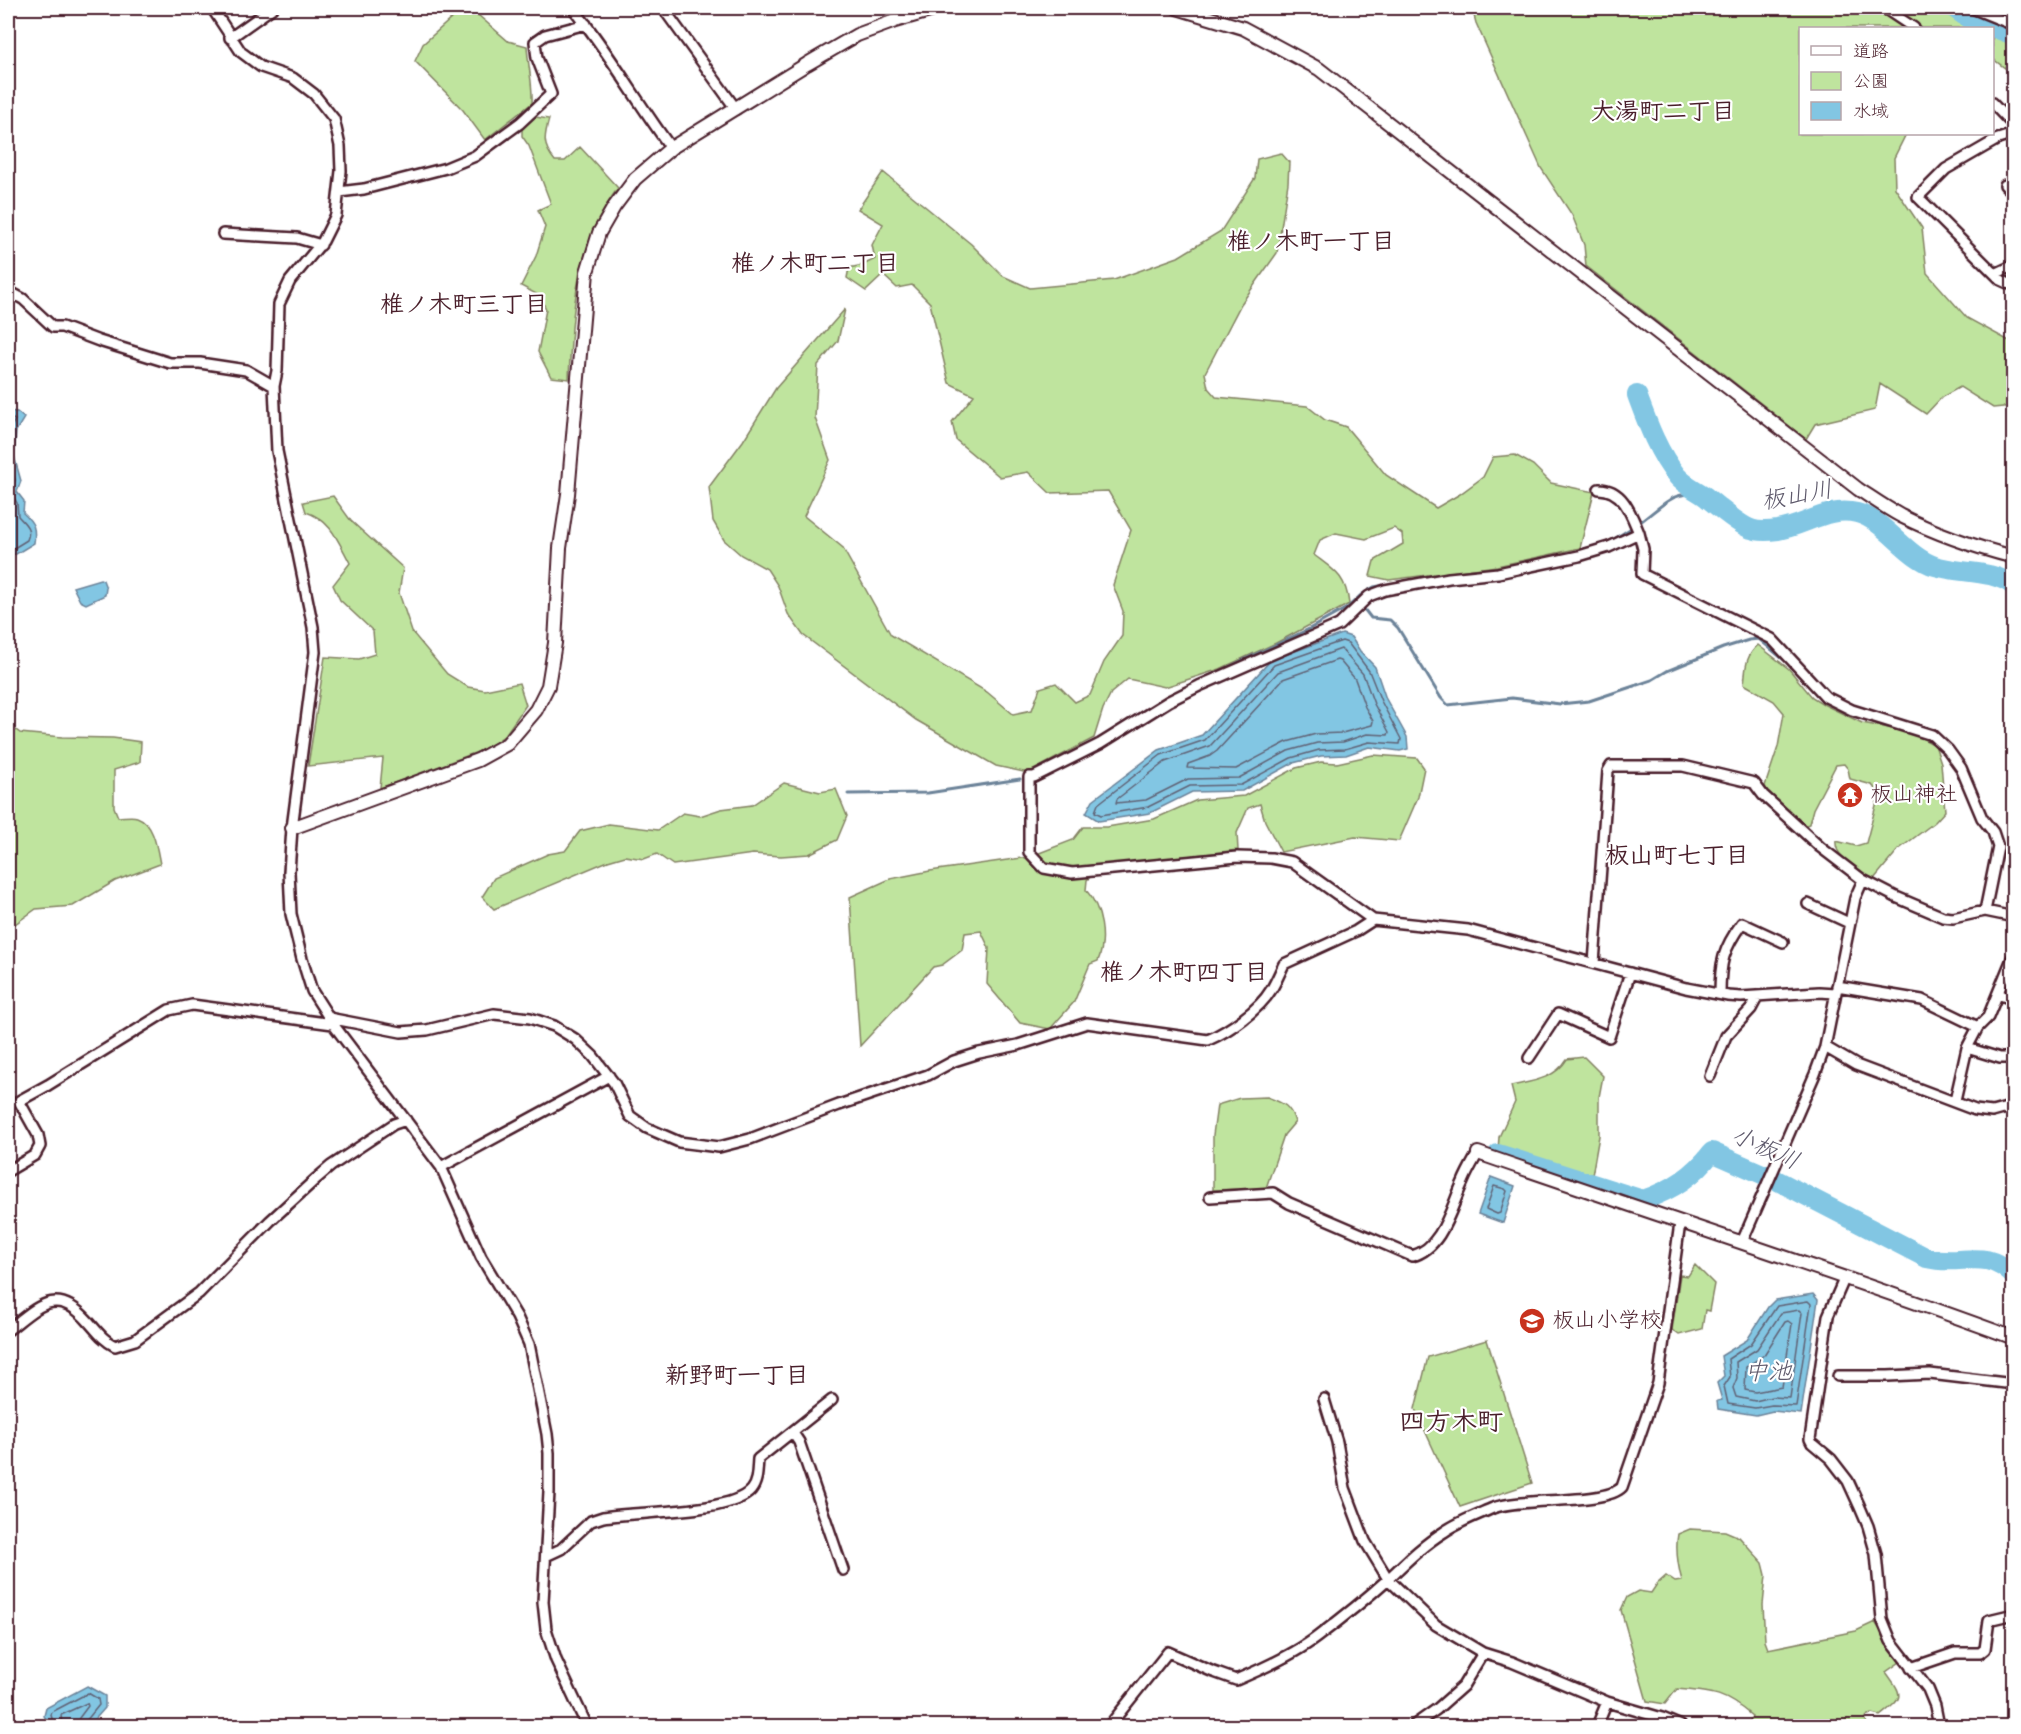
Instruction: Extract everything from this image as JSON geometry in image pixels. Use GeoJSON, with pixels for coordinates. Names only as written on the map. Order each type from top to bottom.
{"type":"FeatureCollection","features":[{"type":"Feature","properties":{"kind":"street"},"geometry":{"type":"LineString","coordinates":[[212,8],[241,52],[261,67],[293,78],[315,94],[334,119],[340,146],[336,215],[321,245],[290,282],[279,304],[277,370],[274,387],[277,451],[313,627],[315,652],[292,828],[289,872],[291,914],[312,991],[331,1021],[441,1167],[481,1257],[517,1317],[531,1350],[549,1453],[543,1602],[546,1629],[559,1669],[586,1726]]}},
{"type":"Feature","properties":{"kind":"street"},"geometry":{"type":"LineString","coordinates":[[230,38],[272,8]]}},
{"type":"Feature","properties":{"kind":"street"},"geometry":{"type":"LineString","coordinates":[[573,8],[671,148]]}},
{"type":"Feature","properties":{"kind":"street"},"geometry":{"type":"LineString","coordinates":[[663,8],[736,109]]}},
{"type":"Feature","properties":{"kind":"street"},"geometry":{"type":"LineString","coordinates":[[292,828],[478,760],[507,744],[536,710],[548,686],[555,643],[561,548],[568,494],[587,272],[599,233],[614,207],[635,179],[671,148],[857,35],[940,8]]}},
{"type":"Feature","properties":{"kind":"street"},"geometry":{"type":"LineString","coordinates":[[1178,8],[1243,28],[1319,69],[1858,489],[1900,515],[1934,531],[1969,545],[2013,557]]}},
{"type":"Feature","properties":{"kind":"street"},"geometry":{"type":"LineString","coordinates":[[1884,8],[1912,27]]}},
{"type":"Feature","properties":{"kind":"street"},"geometry":{"type":"LineString","coordinates":[[1972,8],[2013,25]]}},
{"type":"Feature","properties":{"kind":"street"},"geometry":{"type":"LineString","coordinates":[[339,192],[364,189],[446,168],[475,156],[520,123],[551,94],[537,58],[535,42],[544,35],[586,24]]}},
{"type":"Feature","properties":{"kind":"street"},"geometry":{"type":"LineString","coordinates":[[1994,105],[2013,126]]}},
{"type":"Feature","properties":{"kind":"street"},"geometry":{"type":"LineString","coordinates":[[2013,134],[1946,169],[1918,197],[2001,280],[2013,286]]}},
{"type":"Feature","properties":{"kind":"street"},"geometry":{"type":"LineString","coordinates":[[2005,184],[2013,193]]}},
{"type":"Feature","properties":{"kind":"street"},"geometry":{"type":"LineString","coordinates":[[223,234],[297,238],[321,245]]}},
{"type":"Feature","properties":{"kind":"street"},"geometry":{"type":"LineString","coordinates":[[1995,274],[2013,265]]}},
{"type":"Feature","properties":{"kind":"street"},"geometry":{"type":"LineString","coordinates":[[8,291],[23,299],[53,327],[62,327],[170,363],[200,363],[246,370],[274,387]]}},
{"type":"Feature","properties":{"kind":"street"},"geometry":{"type":"LineString","coordinates":[[1599,489],[1615,493],[1623,500],[1631,514],[1643,549],[1642,574],[1772,639],[1826,697],[1852,710],[1932,735],[1948,750],[1961,768],[1982,818],[1993,832],[1998,847],[1985,911]]}},
{"type":"Feature","properties":{"kind":"street"},"geometry":{"type":"LineString","coordinates":[[1639,533],[1610,547],[1579,556],[1498,573],[1449,578],[1385,590],[1370,596],[1339,625],[1169,701],[1100,744],[1034,777],[1029,777],[1029,852],[1044,868],[1072,873],[1237,857],[1271,858],[1293,862],[1373,920],[1468,930],[1686,988],[1720,994],[1741,997],[1836,989],[1922,1000],[1978,1027]]}},
{"type":"Feature","properties":{"kind":"street"},"geometry":{"type":"LineString","coordinates":[[1594,963],[1608,771],[1611,766],[1683,766],[1754,783],[1763,795],[1820,847],[1863,880],[1943,917],[1953,918],[1985,911],[2013,917]]}},
{"type":"Feature","properties":{"kind":"street"},"geometry":{"type":"LineString","coordinates":[[1742,1242],[1825,1047],[1849,923],[1855,898],[1863,880]]}},
{"type":"Feature","properties":{"kind":"street"},"geometry":{"type":"LineString","coordinates":[[1808,904],[1849,923]]}},
{"type":"Feature","properties":{"kind":"street"},"geometry":{"type":"LineString","coordinates":[[8,1171],[34,1155],[40,1146],[38,1135],[19,1101],[169,1010],[192,1005],[331,1021],[401,1032],[427,1030],[494,1014],[530,1018],[554,1026],[575,1039],[609,1076],[630,1116],[647,1128],[678,1142],[719,1147],[750,1139],[839,1105],[928,1075],[954,1061],[1018,1045],[1087,1023],[1208,1040],[1221,1035],[1261,1003],[1271,990],[1284,964],[1356,931],[1373,920]]}},
{"type":"Feature","properties":{"kind":"street"},"geometry":{"type":"LineString","coordinates":[[1720,994],[1720,967],[1726,946],[1742,923],[1783,942]]}},
{"type":"Feature","properties":{"kind":"street"},"geometry":{"type":"LineString","coordinates":[[1955,1101],[1967,1048],[1978,1027],[1988,1017],[2013,954]]}},
{"type":"Feature","properties":{"kind":"street"},"geometry":{"type":"LineString","coordinates":[[1530,1058],[1558,1014],[1609,1036],[1630,973]]}},
{"type":"Feature","properties":{"kind":"street"},"geometry":{"type":"LineString","coordinates":[[1998,994],[2013,1000]]}},
{"type":"Feature","properties":{"kind":"street"},"geometry":{"type":"LineString","coordinates":[[1710,1076],[1725,1036],[1750,1009],[1758,996]]}},
{"type":"Feature","properties":{"kind":"street"},"geometry":{"type":"LineString","coordinates":[[1825,1047],[1856,1065],[1975,1110],[1992,1112],[2013,1106]]}},
{"type":"Feature","properties":{"kind":"street"},"geometry":{"type":"LineString","coordinates":[[1967,1048],[2000,1058],[2013,1059]]}},
{"type":"Feature","properties":{"kind":"street"},"geometry":{"type":"LineString","coordinates":[[441,1167],[609,1076]]}},
{"type":"Feature","properties":{"kind":"street"},"geometry":{"type":"LineString","coordinates":[[8,1330],[22,1318],[54,1300],[70,1305],[106,1341],[115,1346],[135,1340],[200,1293],[270,1221],[331,1166],[394,1124],[406,1120]]}},
{"type":"Feature","properties":{"kind":"street"},"geometry":{"type":"LineString","coordinates":[[1210,1197],[1274,1193],[1289,1203],[1412,1256],[1423,1253],[1437,1238],[1447,1221],[1462,1182],[1478,1153],[1845,1277],[2013,1338]]}},
{"type":"Feature","properties":{"kind":"street"},"geometry":{"type":"LineString","coordinates":[[1109,1726],[1168,1652],[1236,1680],[1256,1672],[1316,1638],[1388,1579],[1407,1559],[1445,1531],[1495,1507],[1531,1501],[1602,1496],[1618,1491],[1622,1486],[1658,1383],[1680,1223]]}},
{"type":"Feature","properties":{"kind":"street"},"geometry":{"type":"LineString","coordinates":[[1845,1277],[1828,1316],[1810,1438],[1812,1443],[1831,1459],[1848,1481],[1859,1505],[1876,1554],[1882,1619],[1891,1641],[1928,1689],[1935,1706],[1939,1726]]}},
{"type":"Feature","properties":{"kind":"street"},"geometry":{"type":"LineString","coordinates":[[1838,1376],[1930,1374],[2013,1384]]}},
{"type":"Feature","properties":{"kind":"street"},"geometry":{"type":"LineString","coordinates":[[546,1556],[561,1549],[591,1521],[603,1516],[712,1506],[747,1494],[756,1481],[758,1459],[832,1400]]}},
{"type":"Feature","properties":{"kind":"street"},"geometry":{"type":"LineString","coordinates":[[1324,1400],[1337,1442],[1345,1488],[1365,1541],[1388,1579],[1436,1625],[1483,1653],[1512,1662],[1607,1702],[1681,1726]]}},
{"type":"Feature","properties":{"kind":"street"},"geometry":{"type":"LineString","coordinates":[[793,1433],[799,1442],[843,1570]]}},
{"type":"Feature","properties":{"kind":"street"},"geometry":{"type":"LineString","coordinates":[[1911,1668],[1955,1653],[1980,1653],[1985,1649],[1989,1620],[2013,1614]]}},
{"type":"Feature","properties":{"kind":"street"},"geometry":{"type":"LineString","coordinates":[[1413,1726],[1463,1686],[1483,1653]]}},
{"type":"Feature","properties":{"kind":"street"},"geometry":{"type":"LineString","coordinates":[[1597,1726],[1607,1702]]}},
{"type":"Feature","properties":{"kind":"green space"},"geometry":{"type":"Polygon","coordinates":[[[470,8],[508,41],[527,46],[532,103],[485,140],[463,110],[415,61],[423,44],[462,9],[470,8]]]}},
{"type":"Feature","properties":{"kind":"green space"},"geometry":{"type":"Polygon","coordinates":[[[1472,8],[1951,8],[1967,18],[1990,27],[1799,27],[1799,135],[1906,135],[1894,158],[1895,188],[1922,228],[1927,273],[1967,318],[2013,343],[2013,406],[1993,408],[1960,387],[1942,397],[1926,414],[1880,384],[1875,410],[1815,424],[1806,439],[1586,266],[1584,245],[1572,215],[1541,168],[1476,23],[1472,8]]]}},
{"type":"Feature","properties":{"kind":"green space"},"geometry":{"type":"Polygon","coordinates":[[[1994,30],[2013,37],[2013,59],[2007,63],[2005,68],[1994,60],[1994,30]]]}},
{"type":"Feature","properties":{"kind":"green space"},"geometry":{"type":"Polygon","coordinates":[[[535,117],[549,119],[545,141],[555,161],[565,161],[580,147],[618,188],[604,209],[585,255],[575,303],[569,379],[551,377],[538,352],[546,309],[540,296],[521,286],[536,256],[545,227],[538,210],[551,204],[529,146],[522,136],[522,128],[535,117]]]}},
{"type":"Feature","properties":{"kind":"green space"},"geometry":{"type":"Polygon","coordinates":[[[1281,153],[1289,162],[1277,253],[1241,304],[1205,373],[1208,388],[1216,397],[1307,406],[1325,420],[1346,427],[1386,475],[1436,508],[1483,477],[1493,457],[1515,455],[1533,465],[1551,483],[1594,492],[1580,548],[1497,566],[1389,580],[1370,576],[1374,561],[1403,544],[1402,534],[1394,528],[1366,539],[1336,533],[1320,540],[1314,555],[1334,570],[1342,580],[1349,604],[1276,643],[1220,669],[1165,687],[1128,679],[1111,693],[1103,709],[1094,738],[1028,773],[996,766],[916,720],[803,635],[788,614],[778,586],[767,569],[741,555],[724,540],[713,521],[709,487],[743,441],[776,388],[845,309],[838,341],[818,365],[815,418],[830,460],[804,516],[842,547],[891,635],[987,692],[1013,714],[1032,710],[1040,688],[1056,683],[1075,702],[1090,695],[1104,662],[1122,636],[1123,611],[1113,585],[1131,530],[1108,491],[1050,493],[1028,472],[1000,477],[956,440],[952,422],[974,395],[949,383],[930,303],[912,285],[897,288],[883,275],[866,291],[847,278],[849,268],[875,259],[872,245],[883,224],[858,209],[883,172],[971,244],[1003,276],[1030,288],[1114,280],[1178,257],[1221,231],[1255,178],[1257,159],[1281,153]]]}},
{"type":"Feature","properties":{"kind":"green space"},"geometry":{"type":"Polygon","coordinates":[[[333,496],[351,521],[403,568],[399,593],[412,632],[447,674],[468,687],[485,690],[519,683],[526,705],[505,735],[488,748],[380,788],[383,758],[308,766],[325,657],[359,659],[375,654],[373,631],[340,600],[333,585],[350,563],[333,532],[322,520],[306,512],[303,502],[333,496]]]}},
{"type":"Feature","properties":{"kind":"green space"},"geometry":{"type":"Polygon","coordinates":[[[1758,645],[1789,669],[1812,697],[1825,705],[1862,723],[1910,732],[1935,745],[1941,763],[1945,811],[1935,822],[1898,850],[1874,879],[1870,879],[1848,863],[1836,847],[1836,841],[1856,846],[1866,843],[1879,794],[1872,785],[1850,779],[1848,769],[1844,764],[1836,765],[1813,809],[1809,824],[1804,826],[1768,793],[1765,786],[1778,747],[1784,713],[1774,701],[1744,684],[1748,658],[1758,645]]]}},
{"type":"Feature","properties":{"kind":"green space"},"geometry":{"type":"Polygon","coordinates":[[[8,724],[20,733],[113,738],[141,742],[140,762],[114,770],[114,807],[118,817],[135,816],[143,820],[154,837],[160,864],[115,881],[73,906],[36,909],[8,929],[8,724]]]}},
{"type":"Feature","properties":{"kind":"green space"},"geometry":{"type":"Polygon","coordinates":[[[1373,755],[1417,758],[1424,768],[1418,797],[1399,841],[1355,837],[1281,852],[1265,821],[1260,804],[1248,808],[1237,833],[1238,850],[1102,866],[1087,880],[1086,890],[1096,906],[1101,924],[1101,952],[1098,961],[1090,964],[1074,1002],[1050,1029],[1020,1023],[987,984],[989,948],[981,931],[965,933],[962,950],[942,965],[933,967],[860,1046],[850,897],[890,879],[1029,857],[1073,840],[1083,827],[1107,827],[1154,819],[1197,800],[1244,796],[1296,768],[1321,762],[1337,763],[1373,755]]]}},
{"type":"Feature","properties":{"kind":"green space"},"geometry":{"type":"Polygon","coordinates":[[[784,783],[820,792],[836,789],[847,816],[837,840],[809,854],[781,856],[753,854],[673,865],[657,854],[644,859],[625,856],[494,909],[482,897],[494,878],[548,854],[565,851],[580,831],[609,824],[658,830],[683,813],[700,816],[721,809],[752,805],[784,783]]]}},
{"type":"Feature","properties":{"kind":"green space"},"geometry":{"type":"Polygon","coordinates":[[[1584,1057],[1603,1076],[1599,1097],[1599,1136],[1591,1181],[1498,1150],[1499,1137],[1515,1102],[1511,1086],[1550,1075],[1567,1059],[1584,1057]]]}},
{"type":"Feature","properties":{"kind":"green space"},"geometry":{"type":"Polygon","coordinates":[[[1267,1097],[1285,1105],[1295,1122],[1284,1135],[1266,1188],[1213,1190],[1213,1135],[1217,1105],[1240,1098],[1267,1097]]]}},
{"type":"Feature","properties":{"kind":"green space"},"geometry":{"type":"Polygon","coordinates":[[[1695,1265],[1714,1284],[1709,1311],[1705,1310],[1702,1329],[1679,1335],[1672,1330],[1680,1275],[1688,1276],[1695,1265]]]}},
{"type":"Feature","properties":{"kind":"green space"},"geometry":{"type":"Polygon","coordinates":[[[1487,1340],[1532,1483],[1460,1507],[1415,1409],[1428,1357],[1487,1340]]]}},
{"type":"Feature","properties":{"kind":"green space"},"geometry":{"type":"Polygon","coordinates":[[[1690,1529],[1725,1531],[1739,1537],[1763,1563],[1766,1575],[1763,1605],[1765,1641],[1768,1649],[1856,1631],[1875,1622],[1900,1662],[1886,1672],[1899,1692],[1897,1701],[1880,1716],[1868,1715],[1865,1719],[1868,1726],[1748,1726],[1752,1716],[1733,1702],[1717,1695],[1677,1689],[1665,1704],[1647,1701],[1621,1610],[1627,1597],[1638,1591],[1651,1593],[1666,1576],[1675,1582],[1682,1581],[1677,1558],[1678,1534],[1690,1529]]]}},
{"type":"Feature","properties":{"kind":"water"},"geometry":{"type":"Polygon","coordinates":[[[8,411],[17,412],[24,418],[16,431],[14,456],[21,481],[17,492],[24,501],[23,513],[32,523],[35,533],[34,543],[16,554],[8,555],[8,411]]]}},
{"type":"Feature","properties":{"kind":"water"},"geometry":{"type":"Polygon","coordinates":[[[103,580],[106,588],[105,595],[86,604],[80,601],[73,587],[103,580]]]}},
{"type":"Feature","properties":{"kind":"water"},"geometry":{"type":"Polygon","coordinates":[[[1342,634],[1351,637],[1375,667],[1386,699],[1407,737],[1408,749],[1400,751],[1369,747],[1346,755],[1321,756],[1293,763],[1242,791],[1192,792],[1150,813],[1099,821],[1086,813],[1093,800],[1159,750],[1202,735],[1271,660],[1342,634]]]}},
{"type":"Feature","properties":{"kind":"water"},"geometry":{"type":"Polygon","coordinates":[[[1491,1177],[1515,1186],[1503,1223],[1478,1214],[1491,1177]]]}},
{"type":"Feature","properties":{"kind":"water","name":"中池"},"geometry":{"type":"Polygon","coordinates":[[[1813,1294],[1818,1300],[1801,1414],[1773,1411],[1756,1415],[1718,1409],[1717,1401],[1722,1400],[1717,1383],[1724,1376],[1721,1356],[1747,1340],[1775,1300],[1813,1294]]]}},
{"type":"Feature","properties":{"kind":"water"},"geometry":{"type":"Polygon","coordinates":[[[87,1686],[105,1696],[105,1708],[89,1726],[50,1726],[44,1716],[46,1708],[87,1686]]]}},
{"type":"Feature","properties":{"kind":"waterway"},"geometry":{"type":"LineString","coordinates":[[1954,8],[1968,18],[1992,27]]}},
{"type":"Feature","properties":{"kind":"waterway"},"geometry":{"type":"LineString","coordinates":[[1994,28],[2014,35]]}},
{"type":"Feature","properties":{"kind":"waterway","name":"板山川"},"geometry":{"type":"LineString","coordinates":[[1637,395],[1659,447],[1677,476],[1746,527],[1757,531],[1778,530],[1826,514],[1857,513],[1877,523],[1924,561],[1935,566],[1996,577],[2014,586]]}},
{"type":"Feature","properties":{"kind":"waterway"},"geometry":{"type":"LineString","coordinates":[[1639,523],[1667,502],[1683,495],[1703,498],[1716,505]]}},
{"type":"Feature","properties":{"kind":"waterway"},"geometry":{"type":"LineString","coordinates":[[1602,545],[1633,527]]}},
{"type":"Feature","properties":{"kind":"waterway"},"geometry":{"type":"LineString","coordinates":[[1174,693],[1309,629],[1347,608],[1374,587],[1430,577]]}},
{"type":"Feature","properties":{"kind":"waterway"},"geometry":{"type":"LineString","coordinates":[[1364,609],[1371,618],[1390,620],[1398,628],[1441,698],[1448,705],[1512,698],[1560,704],[1589,701],[1652,680],[1667,671],[1749,640],[1759,639],[1783,659]]}},
{"type":"Feature","properties":{"kind":"waterway"},"geometry":{"type":"LineString","coordinates":[[848,794],[928,793],[1020,779]]}},
{"type":"Feature","properties":{"kind":"waterway","name":"小板川"},"geometry":{"type":"LineString","coordinates":[[1498,1154],[1643,1200],[1681,1181],[1698,1168],[1712,1152],[1776,1180],[1927,1258],[1982,1259],[2003,1267],[2014,1276]]}},
{"type":"Feature","properties":{"kind":"place","name":"板山神社"},"geometry":{"type":"Point","coordinates":[1850,795]}},
{"type":"Feature","properties":{"kind":"place","name":"板山小学校"},"geometry":{"type":"Point","coordinates":[1532,1321]}},
{"type":"Feature","properties":{"kind":"district","name":"大湯町二丁目"},"geometry":{"type":"Point","coordinates":[1663,112]}},
{"type":"Feature","properties":{"kind":"district","name":"椎ノ木町一丁目"},"geometry":{"type":"Point","coordinates":[1311,242]}},
{"type":"Feature","properties":{"kind":"district","name":"椎ノ木町二丁目"},"geometry":{"type":"Point","coordinates":[815,264]}},
{"type":"Feature","properties":{"kind":"district","name":"椎ノ木町三丁目"},"geometry":{"type":"Point","coordinates":[464,305]}},
{"type":"Feature","properties":{"kind":"district","name":"板山町七丁目"},"geometry":{"type":"Point","coordinates":[1677,856]}},
{"type":"Feature","properties":{"kind":"district","name":"椎ノ木町四丁目"},"geometry":{"type":"Point","coordinates":[1184,973]}},
{"type":"Feature","properties":{"kind":"district","name":"新野町一丁目"},"geometry":{"type":"Point","coordinates":[737,1376]}},
{"type":"Feature","properties":{"kind":"district","name":"四方木町"},"geometry":{"type":"Point","coordinates":[1451,1423]}}]}
